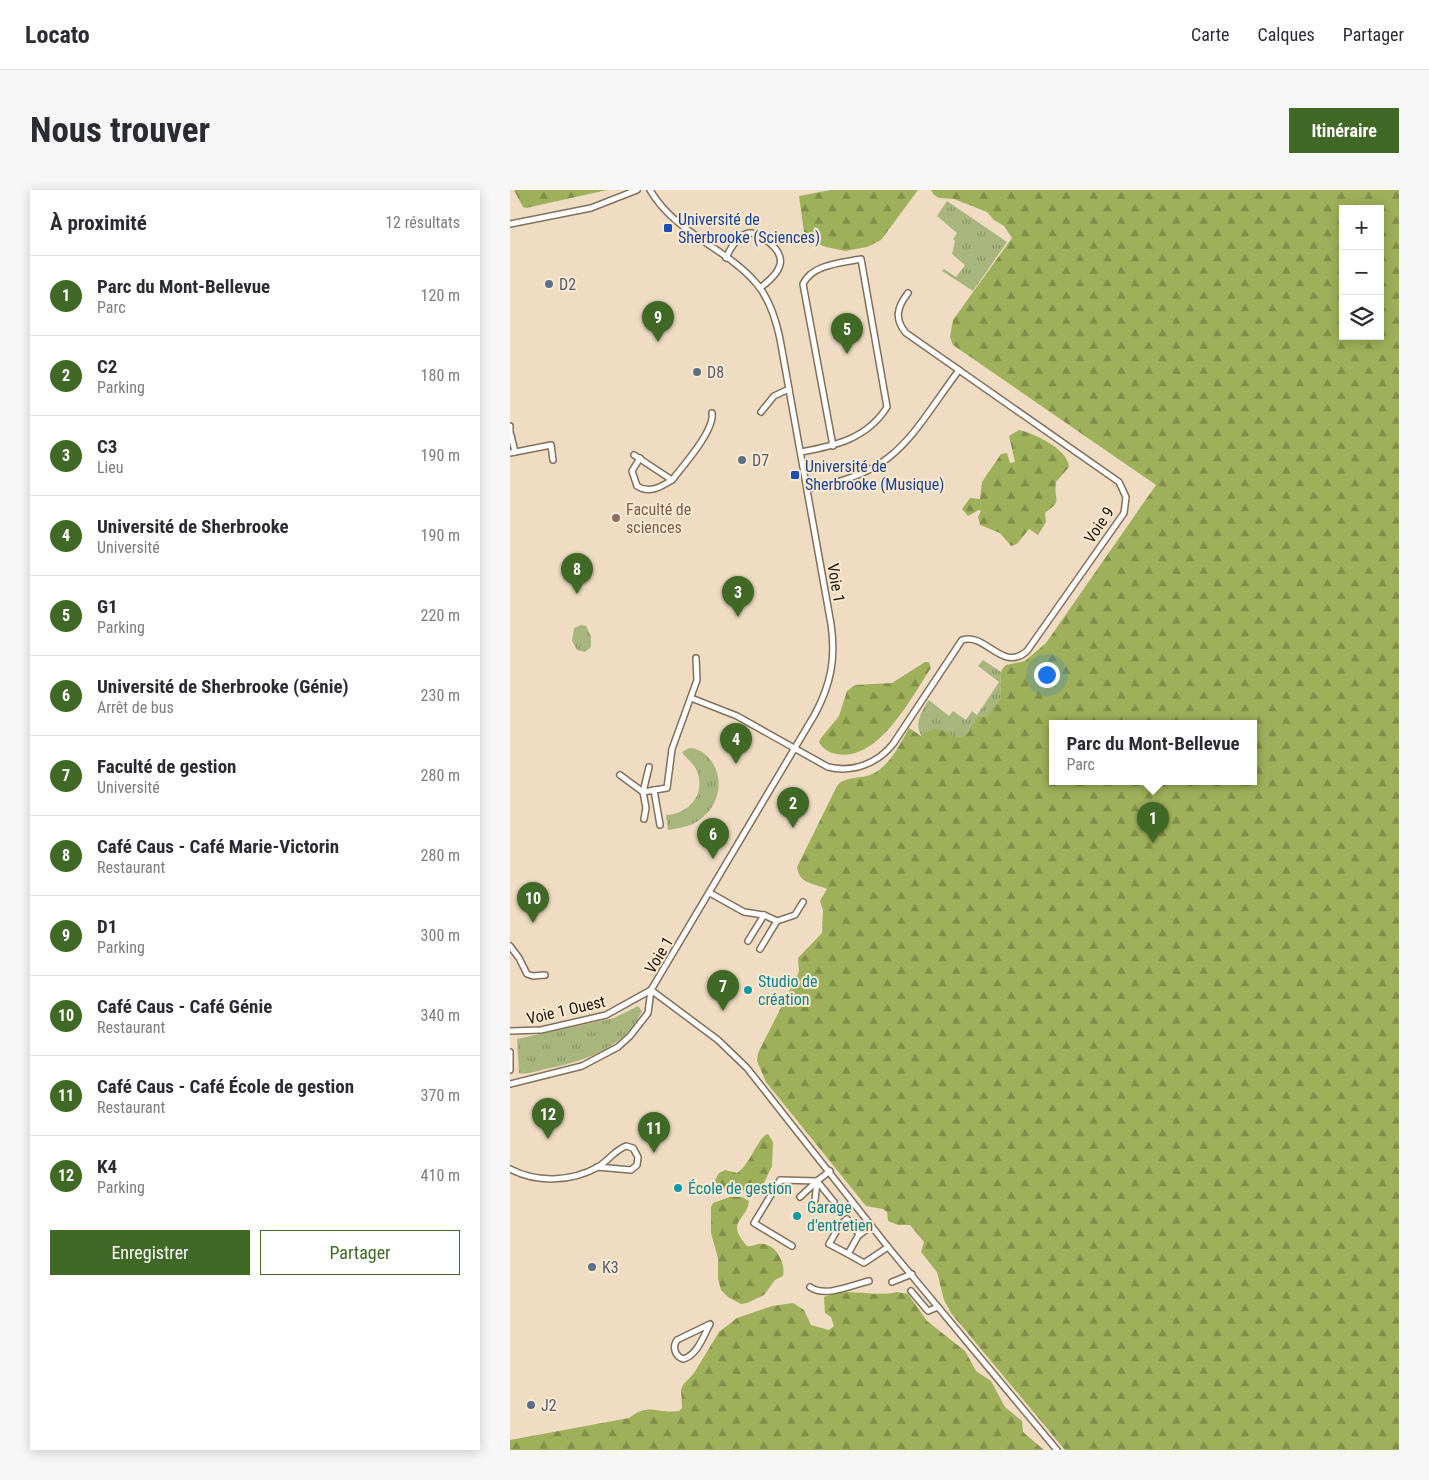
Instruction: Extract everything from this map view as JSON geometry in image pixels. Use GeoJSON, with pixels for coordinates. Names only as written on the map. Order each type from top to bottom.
{"type":"FeatureCollection","features":[{"type":"Feature","properties":{"kind":"lane"},"geometry":{"type":"LineString","coordinates":[[510,224],[591,208],[637,190]]}},
{"type":"Feature","properties":{"kind":"lane","name":"Voie 1"},"geometry":{"type":"LineString","coordinates":[[650,190],[674,220],[752,278],[760,288],[777,326],[832,631],[833,660],[824,695],[710,893],[651,990]]}},
{"type":"Feature","properties":{"kind":"lane"},"geometry":{"type":"LineString","coordinates":[[726,258],[737,241],[748,233],[758,234],[776,248],[781,257],[780,266],[760,288]]}},
{"type":"Feature","properties":{"kind":"lane"},"geometry":{"type":"LineString","coordinates":[[801,452],[833,446],[851,440],[862,433],[887,407],[861,259],[820,269],[808,277],[803,284],[833,446]]}},
{"type":"Feature","properties":{"kind":"lane","name":"Voie 9"},"geometry":{"type":"LineString","coordinates":[[691,698],[737,716],[822,764],[839,769],[862,766],[879,758],[892,744],[958,644],[965,639],[974,639],[1005,658],[1024,654],[1122,516],[1126,501],[1124,489],[1115,479],[911,337],[901,327],[898,312],[908,293]]}},
{"type":"Feature","properties":{"kind":"lane"},"geometry":{"type":"LineString","coordinates":[[807,489],[859,476],[891,457],[906,443],[959,370]]}},
{"type":"Feature","properties":{"kind":"lane"},"geometry":{"type":"LineString","coordinates":[[761,412],[774,396],[789,389]]}},
{"type":"Feature","properties":{"kind":"lane"},"geometry":{"type":"LineString","coordinates":[[640,458],[632,468],[632,474],[635,483],[640,488],[652,490],[672,480],[708,431],[713,419],[712,413]]}},
{"type":"Feature","properties":{"kind":"lane"},"geometry":{"type":"LineString","coordinates":[[510,426],[512,452],[551,445],[553,460]]}},
{"type":"Feature","properties":{"kind":"lane"},"geometry":{"type":"LineString","coordinates":[[634,455],[672,480]]}},
{"type":"Feature","properties":{"kind":"lane"},"geometry":{"type":"LineString","coordinates":[[620,775],[643,792],[667,788],[672,749],[698,676],[696,658]]}},
{"type":"Feature","properties":{"kind":"lane"},"geometry":{"type":"LineString","coordinates":[[644,819],[646,808],[643,792],[649,767]]}},
{"type":"Feature","properties":{"kind":"lane"},"geometry":{"type":"LineString","coordinates":[[654,790],[660,825]]}},
{"type":"Feature","properties":{"kind":"lane"},"geometry":{"type":"LineString","coordinates":[[710,893],[744,912],[764,915],[777,921]]}},
{"type":"Feature","properties":{"kind":"lane"},"geometry":{"type":"LineString","coordinates":[[760,949],[777,921],[795,915],[803,902]]}},
{"type":"Feature","properties":{"kind":"lane"},"geometry":{"type":"LineString","coordinates":[[748,941],[764,915]]}},
{"type":"Feature","properties":{"kind":"lane"},"geometry":{"type":"LineString","coordinates":[[510,946],[527,974],[533,976],[545,975]]}},
{"type":"Feature","properties":{"kind":"lane"},"geometry":{"type":"LineString","coordinates":[[510,1084],[582,1066],[614,1050],[630,1036],[648,1013],[651,990],[718,1040],[743,1064],[830,1171],[888,1247],[1057,1450]]}},
{"type":"Feature","properties":{"kind":"lane","name":"Voie 1 Ouest"},"geometry":{"type":"LineString","coordinates":[[510,1031],[535,1031],[600,1017],[620,1009],[651,990]]}},
{"type":"Feature","properties":{"kind":"lane"},"geometry":{"type":"LineString","coordinates":[[510,1052],[510,1070]]}},
{"type":"Feature","properties":{"kind":"lane"},"geometry":{"type":"LineString","coordinates":[[510,1169],[529,1177],[545,1180],[570,1176],[597,1167],[626,1146],[633,1148],[638,1157],[637,1164],[631,1170],[597,1167]]}},
{"type":"Feature","properties":{"kind":"lane"},"geometry":{"type":"LineString","coordinates":[[800,1197],[830,1171]]}},
{"type":"Feature","properties":{"kind":"lane"},"geometry":{"type":"LineString","coordinates":[[792,1246],[754,1223],[780,1180],[817,1181],[834,1202]]}},
{"type":"Feature","properties":{"kind":"lane"},"geometry":{"type":"LineString","coordinates":[[812,1205],[815,1200],[817,1181]]}},
{"type":"Feature","properties":{"kind":"lane"},"geometry":{"type":"LineString","coordinates":[[843,1213],[859,1234]]}},
{"type":"Feature","properties":{"kind":"lane"},"geometry":{"type":"LineString","coordinates":[[847,1220],[840,1225],[829,1244],[864,1263],[888,1247]]}},
{"type":"Feature","properties":{"kind":"lane"},"geometry":{"type":"LineString","coordinates":[[848,1254],[859,1234],[871,1226]]}},
{"type":"Feature","properties":{"kind":"lane"},"geometry":{"type":"LineString","coordinates":[[892,1282],[912,1274]]}},
{"type":"Feature","properties":{"kind":"lane"},"geometry":{"type":"LineString","coordinates":[[810,1287],[816,1291],[825,1291],[868,1281]]}},
{"type":"Feature","properties":{"kind":"lane"},"geometry":{"type":"LineString","coordinates":[[911,1291],[928,1311],[938,1307]]}},
{"type":"Feature","properties":{"kind":"lane"},"geometry":{"type":"LineString","coordinates":[[710,1324],[693,1354],[686,1359],[678,1356],[675,1349],[677,1340],[710,1324]]}},
{"type":"Feature","properties":{"kind":"green space"},"geometry":{"type":"Polygon","coordinates":[[[514,190],[607,190],[526,208],[523,207],[514,190]]]}},
{"type":"Feature","properties":{"kind":"green space"},"geometry":{"type":"Polygon","coordinates":[[[831,190],[918,190],[881,240],[867,247],[845,251],[814,242],[804,232],[799,196],[831,190]]]}},
{"type":"Feature","properties":{"kind":"green space"},"geometry":{"type":"Polygon","coordinates":[[[931,190],[1399,190],[1399,1450],[1065,1450],[951,1313],[944,1300],[937,1272],[921,1252],[924,1242],[910,1225],[898,1225],[888,1221],[887,1212],[883,1209],[866,1206],[766,1082],[757,1061],[758,1053],[799,972],[798,958],[822,933],[823,910],[820,901],[827,889],[804,880],[798,873],[797,867],[837,786],[848,779],[877,772],[893,755],[909,728],[921,736],[927,731],[938,729],[961,738],[968,733],[978,717],[987,717],[1000,699],[1001,672],[1003,668],[1006,665],[1025,661],[1046,643],[1156,485],[953,345],[950,337],[953,320],[1012,238],[1004,226],[994,220],[987,212],[954,199],[939,198],[931,190]]]}},
{"type":"Feature","properties":{"kind":"green space"},"geometry":{"type":"Polygon","coordinates":[[[947,201],[1007,242],[973,291],[942,271],[944,269],[956,277],[965,265],[952,254],[955,241],[953,239],[957,233],[937,216],[947,201]]]}},
{"type":"Feature","properties":{"kind":"green space"},"geometry":{"type":"Polygon","coordinates":[[[1019,430],[1050,443],[1063,454],[1069,467],[1056,482],[1056,502],[1045,513],[1046,522],[1038,535],[1029,529],[1017,544],[1011,546],[1000,533],[980,525],[978,517],[981,511],[979,510],[968,516],[962,509],[970,498],[980,499],[982,482],[1001,454],[1007,453],[1010,463],[1015,462],[1009,436],[1019,430]]]}},
{"type":"Feature","properties":{"kind":"green space"},"geometry":{"type":"Polygon","coordinates":[[[581,625],[586,626],[591,636],[591,647],[585,652],[577,650],[572,641],[574,628],[581,625]]]}},
{"type":"Feature","properties":{"kind":"green space"},"geometry":{"type":"Polygon","coordinates":[[[983,660],[1001,672],[1000,699],[957,761],[923,737],[919,730],[918,722],[929,700],[949,716],[953,711],[966,720],[972,711],[977,715],[999,682],[978,666],[983,660]]]}},
{"type":"Feature","properties":{"kind":"green space"},"geometry":{"type":"Polygon","coordinates":[[[925,662],[929,662],[931,668],[904,710],[880,738],[867,748],[852,754],[837,754],[826,750],[819,742],[839,716],[847,691],[855,685],[892,683],[925,662]]]}},
{"type":"Feature","properties":{"kind":"green space"},"geometry":{"type":"Polygon","coordinates":[[[689,748],[703,753],[713,764],[719,781],[716,799],[706,815],[695,823],[668,830],[666,815],[682,811],[688,807],[697,795],[699,779],[696,768],[682,752],[689,748]]]}},
{"type":"Feature","properties":{"kind":"green space"},"geometry":{"type":"Polygon","coordinates":[[[638,1006],[642,1011],[635,1024],[614,1044],[574,1062],[528,1073],[519,1073],[517,1039],[614,1018],[638,1006]]]}},
{"type":"Feature","properties":{"kind":"green space"},"geometry":{"type":"Polygon","coordinates":[[[768,1134],[773,1142],[772,1166],[763,1185],[741,1190],[729,1190],[718,1187],[715,1180],[719,1173],[725,1170],[737,1173],[742,1169],[764,1136],[768,1134]]]}},
{"type":"Feature","properties":{"kind":"green space"},"geometry":{"type":"Polygon","coordinates":[[[730,1197],[742,1197],[749,1201],[737,1226],[741,1238],[747,1246],[761,1244],[772,1248],[782,1261],[784,1272],[783,1276],[775,1280],[764,1295],[741,1304],[728,1297],[721,1290],[718,1279],[718,1258],[711,1233],[711,1207],[713,1203],[730,1197]]]}},
{"type":"Feature","properties":{"kind":"green space"},"geometry":{"type":"Polygon","coordinates":[[[842,1292],[879,1294],[897,1292],[908,1294],[927,1321],[965,1351],[976,1371],[991,1381],[1005,1407],[1022,1421],[1023,1432],[1044,1450],[510,1450],[510,1440],[629,1418],[642,1411],[679,1411],[682,1408],[681,1390],[683,1385],[694,1373],[719,1332],[737,1318],[772,1306],[793,1303],[804,1310],[811,1325],[829,1330],[834,1326],[831,1317],[825,1313],[824,1297],[842,1292]]]}},
{"type":"Feature","properties":{"kind":"place","name":"Université de Sherbrooke (Sciences)"},"geometry":{"type":"Point","coordinates":[668,228]}},
{"type":"Feature","properties":{"kind":"place","name":"D2"},"geometry":{"type":"Point","coordinates":[549,284]}},
{"type":"Feature","properties":{"kind":"place","name":"D1"},"geometry":{"type":"Point","coordinates":[658,342]}},
{"type":"Feature","properties":{"kind":"place","name":"G1"},"geometry":{"type":"Point","coordinates":[847,354]}},
{"type":"Feature","properties":{"kind":"place","name":"D8"},"geometry":{"type":"Point","coordinates":[697,372]}},
{"type":"Feature","properties":{"kind":"place","name":"D7"},"geometry":{"type":"Point","coordinates":[742,460]}},
{"type":"Feature","properties":{"kind":"place","name":"Université de Sherbrooke (Musique)"},"geometry":{"type":"Point","coordinates":[795,475]}},
{"type":"Feature","properties":{"kind":"place","name":"Faculté de sciences"},"geometry":{"type":"Point","coordinates":[616,518]}},
{"type":"Feature","properties":{"kind":"place","name":"Café Caus - Café Marie-Victorin"},"geometry":{"type":"Point","coordinates":[577,594]}},
{"type":"Feature","properties":{"kind":"place","name":"C3"},"geometry":{"type":"Point","coordinates":[738,617]}},
{"type":"Feature","properties":{"kind":"place","name":"Université de Sherbrooke"},"geometry":{"type":"Point","coordinates":[736,764]}},
{"type":"Feature","properties":{"kind":"place","name":"C2"},"geometry":{"type":"Point","coordinates":[793,828]}},
{"type":"Feature","properties":{"kind":"place","name":"Parc du Mont-Bellevue"},"geometry":{"type":"Point","coordinates":[1153,843]}},
{"type":"Feature","properties":{"kind":"place","name":"Université de Sherbrooke (Génie)"},"geometry":{"type":"Point","coordinates":[713,859]}},
{"type":"Feature","properties":{"kind":"place","name":"Café Caus - Café Génie"},"geometry":{"type":"Point","coordinates":[533,923]}},
{"type":"Feature","properties":{"kind":"place","name":"Studio de création"},"geometry":{"type":"Point","coordinates":[748,990]}},
{"type":"Feature","properties":{"kind":"place","name":"Faculté de gestion"},"geometry":{"type":"Point","coordinates":[723,1011]}},
{"type":"Feature","properties":{"kind":"place","name":"K4"},"geometry":{"type":"Point","coordinates":[548,1139]}},
{"type":"Feature","properties":{"kind":"place","name":"Café Caus - Café École de gestion"},"geometry":{"type":"Point","coordinates":[654,1153]}},
{"type":"Feature","properties":{"kind":"place","name":"École de gestion"},"geometry":{"type":"Point","coordinates":[678,1188]}},
{"type":"Feature","properties":{"kind":"place","name":"Garage d'entretien"},"geometry":{"type":"Point","coordinates":[797,1216]}},
{"type":"Feature","properties":{"kind":"place","name":"K3"},"geometry":{"type":"Point","coordinates":[592,1267]}},
{"type":"Feature","properties":{"kind":"place","name":"J2"},"geometry":{"type":"Point","coordinates":[531,1405]}}]}
